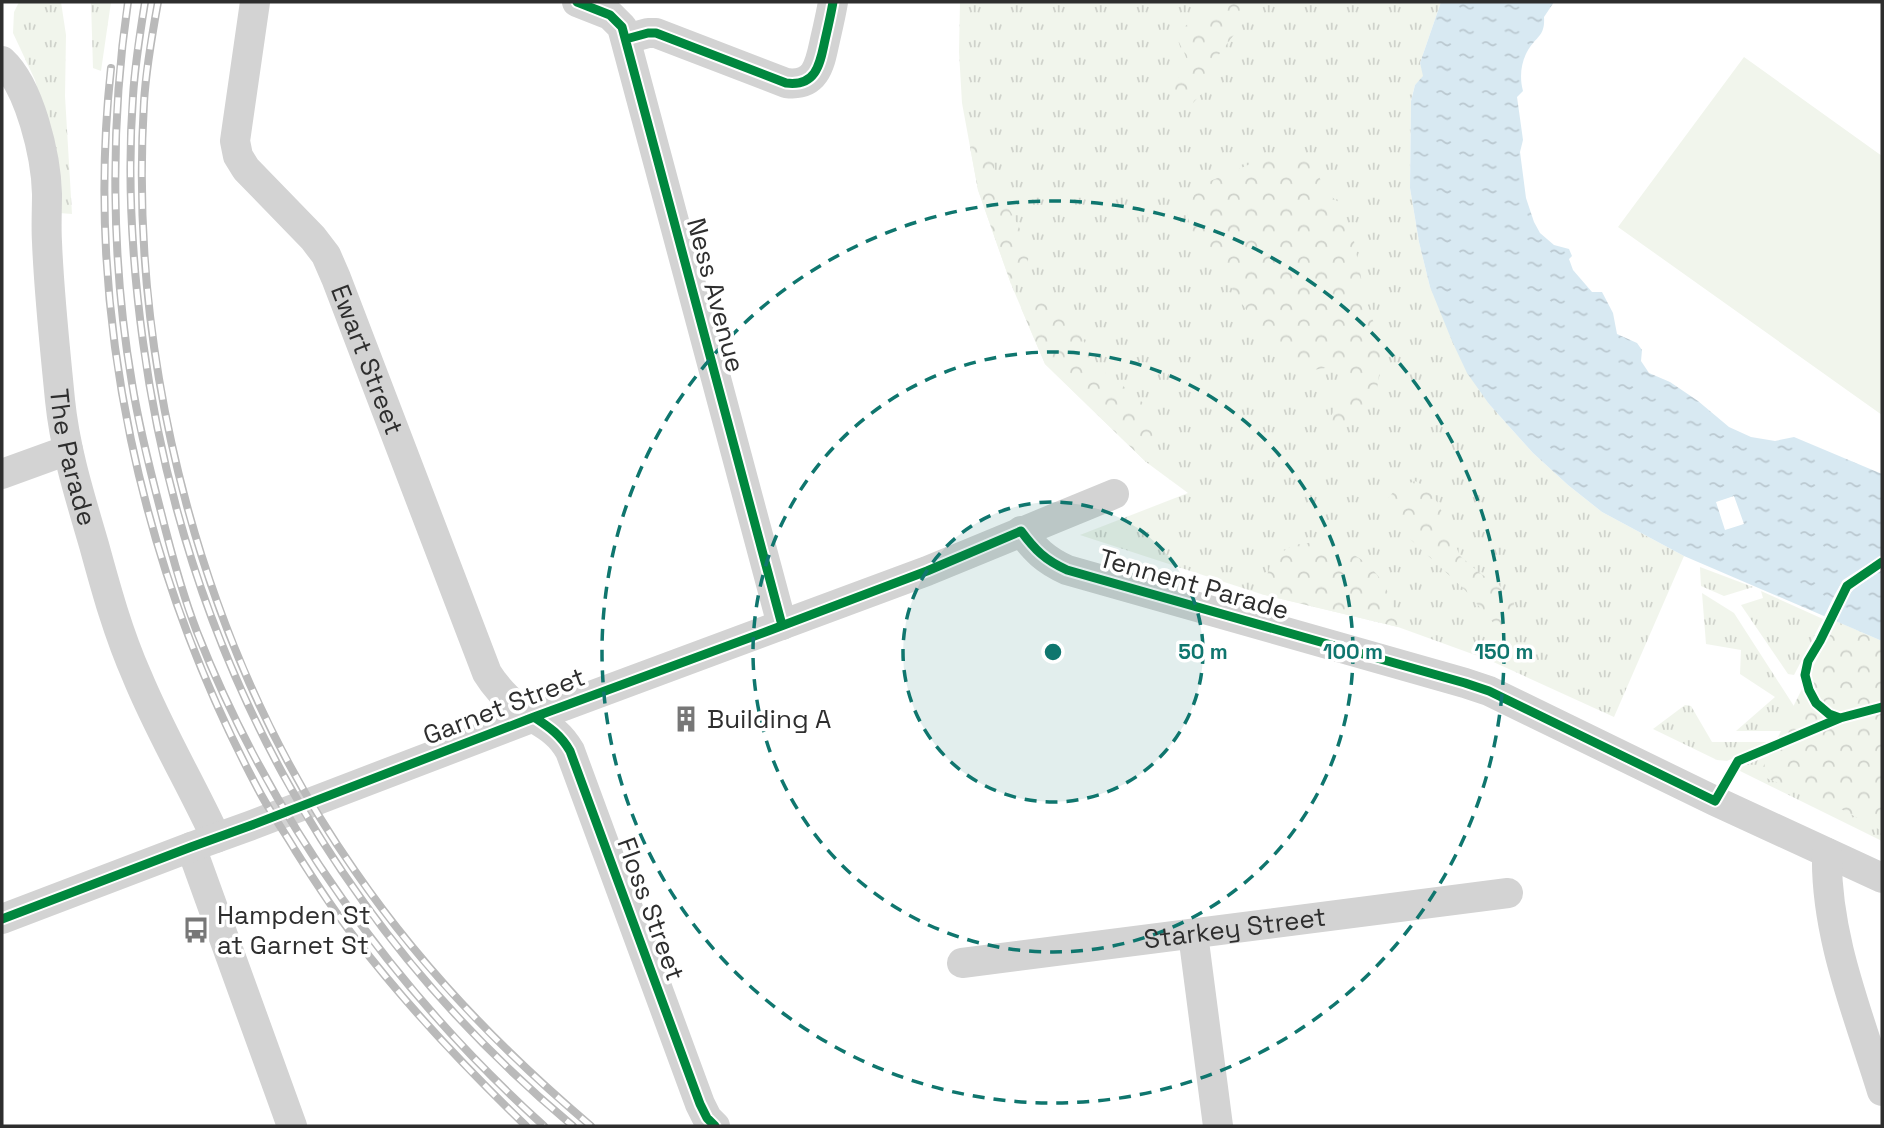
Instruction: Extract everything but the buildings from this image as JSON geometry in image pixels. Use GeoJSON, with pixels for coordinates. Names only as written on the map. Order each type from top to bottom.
{"type":"FeatureCollection","features":[{"type":"Feature","properties":{"kind":"street","name":"Ewart Street"},"geometry":{"type":"LineString","coordinates":[[255,2],[235,141],[238,156],[251,174],[326,255],[487,673],[494,685],[519,708],[534,717]]}},
{"type":"Feature","properties":{"kind":"street","name":"Ness Avenue"},"geometry":{"type":"LineString","coordinates":[[578,2],[617,19],[626,39],[782,625]]}},
{"type":"Feature","properties":{"kind":"street"},"geometry":{"type":"LineString","coordinates":[[626,39],[656,33],[786,83],[798,83],[811,77],[819,67],[834,2]]}},
{"type":"Feature","properties":{"kind":"street","name":"The Parade"},"geometry":{"type":"LineString","coordinates":[[2,61],[18,81],[36,124],[47,191],[48,254],[60,402],[76,485],[117,628],[203,843],[292,1126]]}},
{"type":"Feature","properties":{"kind":"street"},"geometry":{"type":"LineString","coordinates":[[2,474],[68,450]]}},
{"type":"Feature","properties":{"kind":"street","name":"Garnet Street"},"geometry":{"type":"LineString","coordinates":[[2,919],[927,570],[1114,494]]}},
{"type":"Feature","properties":{"kind":"street","name":"Tennent Parade"},"geometry":{"type":"LineString","coordinates":[[1021,531],[1040,554],[1067,569],[1489,691],[1715,801],[1882,878]]}},
{"type":"Feature","properties":{"kind":"street","name":"Floss Street"},"geometry":{"type":"LineString","coordinates":[[534,717],[550,727],[570,751],[700,1104],[715,1126]]}},
{"type":"Feature","properties":{"kind":"street"},"geometry":{"type":"LineString","coordinates":[[1827,853],[1826,881],[1835,939],[1882,1091]]}},
{"type":"Feature","properties":{"kind":"street","name":"Starkey Street"},"geometry":{"type":"LineString","coordinates":[[962,963],[1508,893]]}},
{"type":"Feature","properties":{"kind":"street"},"geometry":{"type":"LineString","coordinates":[[1193,934],[1218,1126]]}},
{"type":"Feature","properties":{"kind":"green space"},"geometry":{"type":"Polygon","coordinates":[[[19,2],[61,2],[66,35],[65,96],[72,214],[59,213],[49,133],[35,80],[13,33],[14,12],[19,2]]]}},
{"type":"Feature","properties":{"kind":"green space"},"geometry":{"type":"Polygon","coordinates":[[[91,2],[111,2],[101,71],[93,68],[91,2]]]}},
{"type":"Feature","properties":{"kind":"green space"},"geometry":{"type":"Polygon","coordinates":[[[960,2],[1441,2],[1420,63],[1424,76],[1415,85],[1411,100],[1410,188],[1430,287],[1489,404],[1533,453],[1602,512],[1684,556],[1614,717],[1489,660],[1398,627],[1261,594],[1080,535],[1188,493],[1146,462],[1045,364],[1011,284],[978,190],[962,103],[960,2]]]}},
{"type":"Feature","properties":{"kind":"green space"},"geometry":{"type":"Polygon","coordinates":[[[1222,2],[1259,2],[1214,61],[1204,91],[1192,104],[1177,96],[1174,91],[1187,63],[1177,35],[1195,18],[1219,8],[1222,2]]]}},
{"type":"Feature","properties":{"kind":"green space"},"geometry":{"type":"Polygon","coordinates":[[[1744,57],[1882,156],[1882,415],[1618,227],[1744,57]]]}},
{"type":"Feature","properties":{"kind":"green space"},"geometry":{"type":"Polygon","coordinates":[[[980,142],[990,142],[999,188],[1026,243],[1028,264],[1019,278],[1011,284],[978,190],[970,147],[980,142]]]}},
{"type":"Feature","properties":{"kind":"green space"},"geometry":{"type":"Polygon","coordinates":[[[1290,153],[1305,153],[1317,169],[1324,191],[1341,204],[1354,241],[1364,293],[1380,342],[1376,396],[1370,407],[1345,428],[1333,427],[1330,419],[1342,392],[1348,386],[1348,373],[1337,366],[1301,372],[1267,340],[1191,229],[1187,213],[1194,195],[1208,182],[1255,162],[1290,153]]]}},
{"type":"Feature","properties":{"kind":"green space"},"geometry":{"type":"Polygon","coordinates":[[[1043,293],[1058,297],[1096,362],[1107,375],[1133,393],[1147,407],[1153,434],[1146,462],[1045,364],[1021,308],[1043,293]]]}},
{"type":"Feature","properties":{"kind":"green space"},"geometry":{"type":"Polygon","coordinates":[[[1415,481],[1428,488],[1439,505],[1460,556],[1499,585],[1514,602],[1513,615],[1507,625],[1496,626],[1465,590],[1408,537],[1390,516],[1387,499],[1397,488],[1415,481]]]}},
{"type":"Feature","properties":{"kind":"green space"},"geometry":{"type":"Polygon","coordinates":[[[1315,542],[1348,551],[1372,569],[1389,594],[1398,627],[1261,594],[1273,557],[1294,545],[1315,542]]]}},
{"type":"Feature","properties":{"kind":"green space"},"geometry":{"type":"Polygon","coordinates":[[[1700,567],[1753,587],[1724,596],[1701,586],[1700,567]]]}},
{"type":"Feature","properties":{"kind":"green space"},"geometry":{"type":"Polygon","coordinates":[[[1761,591],[1823,619],[1794,675],[1788,674],[1741,605],[1763,598],[1761,591]]]}},
{"type":"Feature","properties":{"kind":"green space"},"geometry":{"type":"Polygon","coordinates":[[[1702,593],[1734,613],[1799,714],[1787,731],[1736,731],[1775,697],[1740,674],[1741,650],[1706,644],[1702,593]]]}},
{"type":"Feature","properties":{"kind":"green space"},"geometry":{"type":"Polygon","coordinates":[[[1836,621],[1882,641],[1882,831],[1841,809],[1759,775],[1836,621]]]}},
{"type":"Feature","properties":{"kind":"green space"},"geometry":{"type":"Polygon","coordinates":[[[1685,705],[1691,706],[1712,742],[1769,742],[1727,761],[1717,760],[1653,729],[1685,705]]]}},
{"type":"Feature","properties":{"kind":"green space"},"geometry":{"type":"Polygon","coordinates":[[[1787,748],[1882,799],[1882,841],[1740,771],[1741,767],[1787,748]]]}},
{"type":"Feature","properties":{"kind":"water"},"geometry":{"type":"Polygon","coordinates":[[[1441,2],[1554,2],[1544,17],[1541,34],[1525,57],[1521,74],[1523,91],[1517,97],[1523,140],[1520,152],[1526,198],[1540,233],[1554,245],[1569,249],[1573,270],[1592,292],[1602,292],[1613,313],[1617,334],[1637,343],[1642,350],[1641,361],[1649,373],[1670,382],[1729,427],[1751,437],[1775,441],[1794,437],[1882,474],[1882,641],[1684,556],[1602,512],[1533,453],[1489,404],[1467,373],[1430,287],[1410,188],[1411,101],[1415,85],[1423,76],[1420,63],[1441,2]]]}},
{"type":"Feature","properties":{"kind":"pier"},"geometry":{"type":"Polygon","coordinates":[[[1734,496],[1744,524],[1725,530],[1716,502],[1734,496]]]}},
{"type":"Feature","properties":{"kind":"pier"},"geometry":{"type":"Polygon","coordinates":[[[1882,555],[1882,570],[1854,589],[1835,624],[1823,619],[1843,580],[1882,555]]]}},
{"type":"Feature","properties":{"kind":"railway"},"geometry":{"type":"LineString","coordinates":[[128,2],[118,96],[115,192],[125,337],[149,464],[177,572],[197,632],[227,702],[261,770],[342,899],[388,960],[437,1018],[489,1074],[544,1126]]}},
{"type":"Feature","properties":{"kind":"railway"},"geometry":{"type":"LineString","coordinates":[[145,2],[134,84],[130,157],[133,250],[143,342],[164,456],[194,567],[234,673],[283,775],[342,871],[410,962],[487,1047],[573,1126]]}},
{"type":"Feature","properties":{"kind":"railway"},"geometry":{"type":"LineString","coordinates":[[158,2],[144,102],[142,202],[149,303],[164,404],[187,504],[217,602],[256,696],[302,786],[355,871],[407,941],[464,1006],[526,1068],[591,1126]]}},
{"type":"Feature","properties":{"kind":"railway"},"geometry":{"type":"LineString","coordinates":[[111,68],[105,161],[106,254],[115,347],[131,439],[153,530],[182,619],[217,706],[258,789],[324,895],[374,963],[415,1011],[526,1126]]}},
{"type":"Feature","properties":{"kind":"cycle path"},"geometry":{"type":"LineString","coordinates":[[577,2],[610,15],[622,27],[782,625]]}},
{"type":"Feature","properties":{"kind":"cycle path"},"geometry":{"type":"LineString","coordinates":[[626,39],[656,33],[786,83],[796,83],[811,77],[819,65],[833,2]]}},
{"type":"Feature","properties":{"kind":"cycle path"},"geometry":{"type":"LineString","coordinates":[[2,919],[927,571],[1021,531],[1041,554],[1067,570],[1489,691],[1715,801],[1738,761],[1840,718]]}},
{"type":"Feature","properties":{"kind":"cycle path"},"geometry":{"type":"LineString","coordinates":[[1882,562],[1847,586],[1808,661],[1805,675],[1816,703],[1829,714],[1840,718],[1882,707]]}},
{"type":"Feature","properties":{"kind":"cycle path"},"geometry":{"type":"LineString","coordinates":[[534,717],[559,736],[570,751],[700,1104],[707,1118],[715,1126]]}},
{"type":"Feature","properties":{"kind":"place","name":"Building A"},"geometry":{"type":"Point","coordinates":[686,719]}},
{"type":"Feature","properties":{"kind":"place","name":"Hampden St at Garnet St"},"geometry":{"type":"Point","coordinates":[196,930]}}]}
